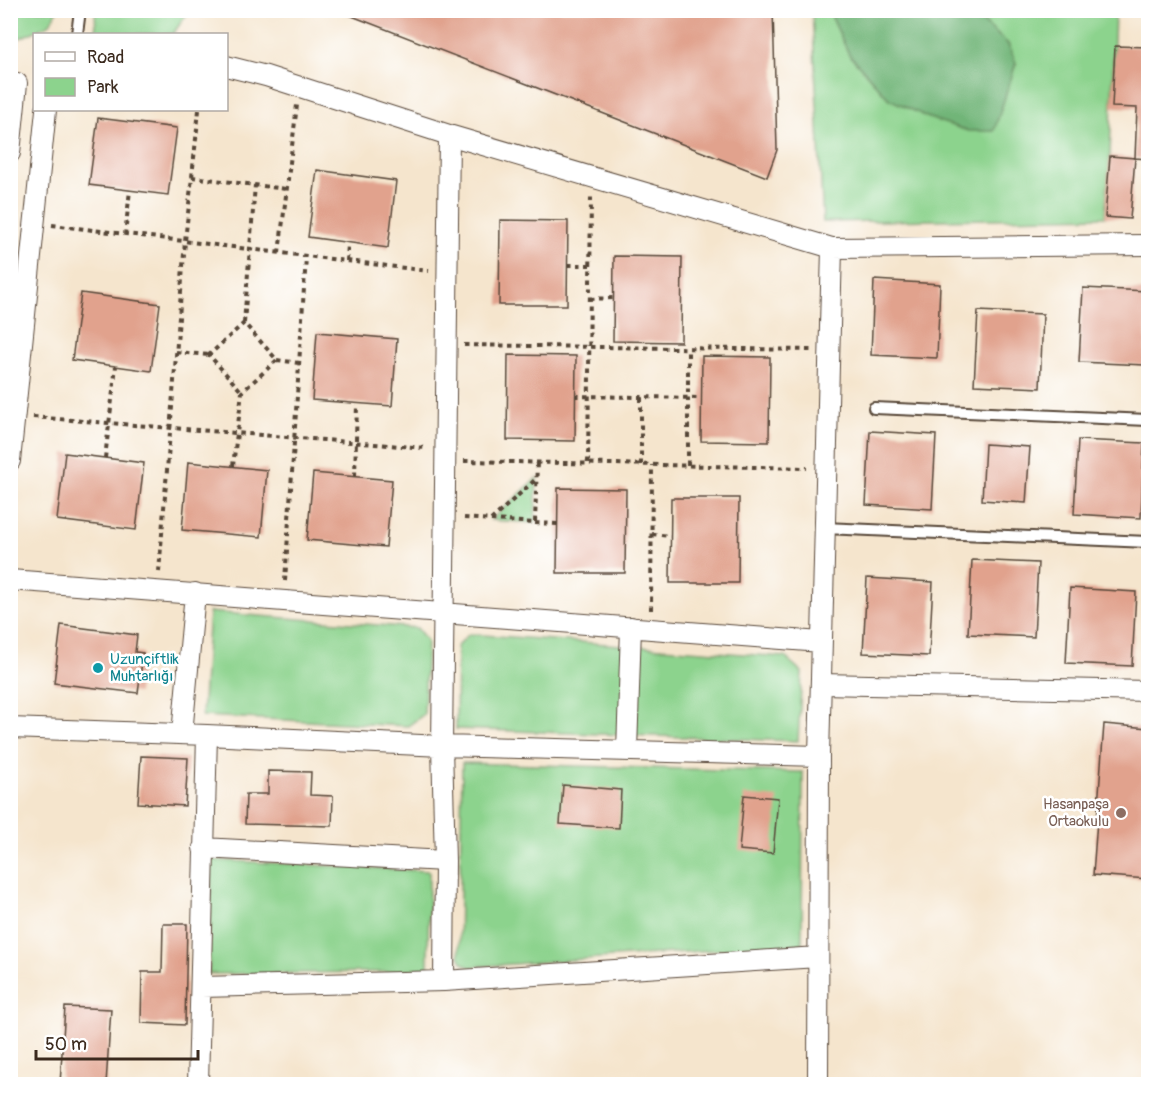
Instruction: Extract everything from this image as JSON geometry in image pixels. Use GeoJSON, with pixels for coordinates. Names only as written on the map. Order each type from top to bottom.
{"type":"FeatureCollection","features":[{"type":"Feature","properties":{"kind":"street"},"geometry":{"type":"LineString","coordinates":[[228,67],[299,86],[449,135],[832,249],[1149,245]]}},
{"type":"Feature","properties":{"kind":"street"},"geometry":{"type":"LineString","coordinates":[[10,153],[21,82]]}},
{"type":"Feature","properties":{"kind":"street"},"geometry":{"type":"LineString","coordinates":[[10,462],[46,111]]}},
{"type":"Feature","properties":{"kind":"street"},"geometry":{"type":"LineString","coordinates":[[444,981],[445,861],[442,746],[449,135]]}},
{"type":"Feature","properties":{"kind":"street"},"geometry":{"type":"LineString","coordinates":[[818,1084],[819,756],[832,249]]}},
{"type":"Feature","properties":{"kind":"street"},"geometry":{"type":"LineString","coordinates":[[10,580],[821,642]]}},
{"type":"Feature","properties":{"kind":"street"},"geometry":{"type":"LineString","coordinates":[[182,734],[195,593]]}},
{"type":"Feature","properties":{"kind":"street"},"geometry":{"type":"LineString","coordinates":[[627,751],[641,628]]}},
{"type":"Feature","properties":{"kind":"street"},"geometry":{"type":"LineString","coordinates":[[821,684],[1149,691]]}},
{"type":"Feature","properties":{"kind":"street"},"geometry":{"type":"LineString","coordinates":[[10,728],[442,746],[819,756]]}},
{"type":"Feature","properties":{"kind":"street"},"geometry":{"type":"LineString","coordinates":[[198,1084],[207,735]]}},
{"type":"Feature","properties":{"kind":"street"},"geometry":{"type":"LineString","coordinates":[[203,848],[445,861]]}},
{"type":"Feature","properties":{"kind":"street"},"geometry":{"type":"LineString","coordinates":[[201,987],[444,981],[818,957]]}},
{"type":"Feature","properties":{"kind":"lane"},"geometry":{"type":"LineString","coordinates":[[77,33],[80,10]]}},
{"type":"Feature","properties":{"kind":"lane"},"geometry":{"type":"LineString","coordinates":[[874,408],[1149,420]]}},
{"type":"Feature","properties":{"kind":"lane"},"geometry":{"type":"LineString","coordinates":[[824,528],[1149,542]]}},
{"type":"Feature","properties":{"kind":"path"},"geometry":{"type":"LineString","coordinates":[[279,253],[299,86]]}},
{"type":"Feature","properties":{"kind":"path"},"geometry":{"type":"LineString","coordinates":[[157,590],[185,242],[199,111]]}},
{"type":"Feature","properties":{"kind":"path"},"geometry":{"type":"LineString","coordinates":[[192,177],[286,189]]}},
{"type":"Feature","properties":{"kind":"path"},"geometry":{"type":"LineString","coordinates":[[588,464],[591,177]]}},
{"type":"Feature","properties":{"kind":"path"},"geometry":{"type":"LineString","coordinates":[[209,355],[244,323],[255,185]]}},
{"type":"Feature","properties":{"kind":"path"},"geometry":{"type":"LineString","coordinates":[[125,234],[130,190]]}},
{"type":"Feature","properties":{"kind":"path"},"geometry":{"type":"LineString","coordinates":[[35,223],[447,273]]}},
{"type":"Feature","properties":{"kind":"path"},"geometry":{"type":"LineString","coordinates":[[347,261],[348,243]]}},
{"type":"Feature","properties":{"kind":"path"},"geometry":{"type":"LineString","coordinates":[[283,600],[306,256]]}},
{"type":"Feature","properties":{"kind":"path"},"geometry":{"type":"LineString","coordinates":[[567,265],[590,264]]}},
{"type":"Feature","properties":{"kind":"path"},"geometry":{"type":"LineString","coordinates":[[590,299],[613,298]]}},
{"type":"Feature","properties":{"kind":"path"},"geometry":{"type":"LineString","coordinates":[[244,323],[278,360],[299,363]]}},
{"type":"Feature","properties":{"kind":"path"},"geometry":{"type":"LineString","coordinates":[[446,344],[829,351]]}},
{"type":"Feature","properties":{"kind":"path"},"geometry":{"type":"LineString","coordinates":[[688,348],[688,465]]}},
{"type":"Feature","properties":{"kind":"path"},"geometry":{"type":"LineString","coordinates":[[176,352],[209,355],[242,392]]}},
{"type":"Feature","properties":{"kind":"path"},"geometry":{"type":"LineString","coordinates":[[233,466],[242,392],[278,360]]}},
{"type":"Feature","properties":{"kind":"path"},"geometry":{"type":"LineString","coordinates":[[105,458],[116,366]]}},
{"type":"Feature","properties":{"kind":"path"},"geometry":{"type":"LineString","coordinates":[[575,396],[701,398]]}},
{"type":"Feature","properties":{"kind":"path"},"geometry":{"type":"LineString","coordinates":[[641,397],[641,465]]}},
{"type":"Feature","properties":{"kind":"path"},"geometry":{"type":"LineString","coordinates":[[355,476],[357,404]]}},
{"type":"Feature","properties":{"kind":"path"},"geometry":{"type":"LineString","coordinates":[[15,416],[356,443],[445,455],[537,462],[826,468]]}},
{"type":"Feature","properties":{"kind":"path"},"geometry":{"type":"LineString","coordinates":[[535,523],[537,462]]}},
{"type":"Feature","properties":{"kind":"path"},"geometry":{"type":"LineString","coordinates":[[641,628],[652,534],[652,465]]}},
{"type":"Feature","properties":{"kind":"path"},"geometry":{"type":"LineString","coordinates":[[491,520],[537,478]]}},
{"type":"Feature","properties":{"kind":"path"},"geometry":{"type":"LineString","coordinates":[[444,517],[558,524]]}},
{"type":"Feature","properties":{"kind":"path"},"geometry":{"type":"LineString","coordinates":[[652,534],[670,536]]}},
{"type":"Feature","properties":{"kind":"green space"},"geometry":{"type":"Polygon","coordinates":[[[11,10],[57,11],[49,25],[11,42],[11,10]]]}},
{"type":"Feature","properties":{"kind":"green space"},"geometry":{"type":"Polygon","coordinates":[[[95,10],[189,11],[174,33],[96,32],[95,10]]]}},
{"type":"Feature","properties":{"kind":"green space"},"geometry":{"type":"Polygon","coordinates":[[[812,11],[829,11],[849,54],[889,99],[993,131],[1016,63],[1008,44],[971,11],[1115,11],[1110,156],[1105,217],[823,222],[812,11]]]}},
{"type":"Feature","properties":{"kind":"green space"},"geometry":{"type":"Polygon","coordinates":[[[829,11],[971,11],[1008,44],[1016,63],[994,131],[968,131],[929,118],[889,99],[849,54],[829,11]]]}},
{"type":"Feature","properties":{"kind":"green space"},"geometry":{"type":"Polygon","coordinates":[[[537,478],[535,523],[491,520],[537,478]]]}},
{"type":"Feature","properties":{"kind":"green space"},"geometry":{"type":"Polygon","coordinates":[[[209,612],[417,628],[427,641],[424,714],[408,726],[202,716],[209,612]]]}},
{"type":"Feature","properties":{"kind":"green space"},"geometry":{"type":"Polygon","coordinates":[[[469,634],[785,657],[802,672],[798,741],[456,729],[457,646],[469,634]]]}},
{"type":"Feature","properties":{"kind":"green space"},"geometry":{"type":"Polygon","coordinates":[[[462,763],[803,772],[802,944],[469,967],[462,962],[459,956],[462,763]]]}},
{"type":"Feature","properties":{"kind":"green space"},"geometry":{"type":"Polygon","coordinates":[[[212,860],[429,871],[428,968],[384,972],[209,974],[212,860]]]}},
{"type":"Feature","properties":{"kind":"building"},"geometry":{"type":"Polygon","coordinates":[[[773,10],[777,150],[767,177],[339,11],[773,10]]]}},
{"type":"Feature","properties":{"kind":"building"},"geometry":{"type":"Polygon","coordinates":[[[1115,46],[1148,47],[1148,159],[1135,158],[1137,108],[1112,107],[1115,46]]]}},
{"type":"Feature","properties":{"kind":"building"},"geometry":{"type":"Polygon","coordinates":[[[98,118],[177,128],[168,195],[89,185],[98,118]]]}},
{"type":"Feature","properties":{"kind":"building"},"geometry":{"type":"Polygon","coordinates":[[[1110,156],[1135,158],[1130,219],[1105,217],[1110,156]]]}},
{"type":"Feature","properties":{"kind":"building"},"geometry":{"type":"Polygon","coordinates":[[[317,170],[396,181],[388,248],[308,237],[317,170]]]}},
{"type":"Feature","properties":{"kind":"building"},"geometry":{"type":"Polygon","coordinates":[[[500,220],[568,221],[567,305],[499,305],[500,220]]]}},
{"type":"Feature","properties":{"kind":"building"},"geometry":{"type":"Polygon","coordinates":[[[614,256],[682,257],[681,342],[613,341],[614,256]]]}},
{"type":"Feature","properties":{"kind":"building"},"geometry":{"type":"Polygon","coordinates":[[[874,280],[940,284],[937,358],[871,355],[874,280]]]}},
{"type":"Feature","properties":{"kind":"building"},"geometry":{"type":"Polygon","coordinates":[[[1083,288],[1148,291],[1145,365],[1079,362],[1083,288]]]}},
{"type":"Feature","properties":{"kind":"building"},"geometry":{"type":"Polygon","coordinates":[[[81,293],[160,304],[151,371],[72,360],[81,293]]]}},
{"type":"Feature","properties":{"kind":"building"},"geometry":{"type":"Polygon","coordinates":[[[978,311],[1043,314],[1040,388],[974,385],[978,311]]]}},
{"type":"Feature","properties":{"kind":"building"},"geometry":{"type":"Polygon","coordinates":[[[317,332],[397,339],[392,406],[312,400],[317,332]]]}},
{"type":"Feature","properties":{"kind":"building"},"geometry":{"type":"Polygon","coordinates":[[[508,355],[576,356],[575,441],[507,440],[508,355]]]}},
{"type":"Feature","properties":{"kind":"building"},"geometry":{"type":"Polygon","coordinates":[[[702,356],[770,357],[769,442],[701,441],[702,356]]]}},
{"type":"Feature","properties":{"kind":"building"},"geometry":{"type":"Polygon","coordinates":[[[870,431],[936,435],[932,509],[866,505],[870,431]]]}},
{"type":"Feature","properties":{"kind":"building"},"geometry":{"type":"Polygon","coordinates":[[[1078,440],[1144,443],[1141,518],[1074,514],[1078,440]]]}},
{"type":"Feature","properties":{"kind":"building"},"geometry":{"type":"Polygon","coordinates":[[[985,444],[1030,447],[1026,503],[982,500],[985,444]]]}},
{"type":"Feature","properties":{"kind":"building"},"geometry":{"type":"Polygon","coordinates":[[[65,453],[144,463],[136,530],[57,520],[65,453]]]}},
{"type":"Feature","properties":{"kind":"building"},"geometry":{"type":"Polygon","coordinates":[[[188,462],[267,470],[261,537],[182,530],[188,462]]]}},
{"type":"Feature","properties":{"kind":"building"},"geometry":{"type":"Polygon","coordinates":[[[313,473],[392,480],[386,547],[307,540],[313,473]]]}},
{"type":"Feature","properties":{"kind":"building"},"geometry":{"type":"Polygon","coordinates":[[[558,488],[626,489],[625,573],[557,573],[558,488]]]}},
{"type":"Feature","properties":{"kind":"building"},"geometry":{"type":"Polygon","coordinates":[[[671,498],[739,498],[738,583],[670,583],[671,498]]]}},
{"type":"Feature","properties":{"kind":"building"},"geometry":{"type":"Polygon","coordinates":[[[972,560],[1038,563],[1034,637],[968,634],[972,560]]]}},
{"type":"Feature","properties":{"kind":"building"},"geometry":{"type":"Polygon","coordinates":[[[867,578],[933,582],[929,656],[863,653],[867,578]]]}},
{"type":"Feature","properties":{"kind":"building"},"geometry":{"type":"Polygon","coordinates":[[[1070,588],[1136,592],[1132,666],[1066,663],[1070,588]]]}},
{"type":"Feature","properties":{"kind":"building","name":"Uzunçiftlik Muhtarlığı"},"geometry":{"type":"Polygon","coordinates":[[[61,625],[137,635],[135,652],[143,653],[138,693],[54,683],[61,625]]]}},
{"type":"Feature","properties":{"kind":"building","name":"Hasanpaşa Ortaokulu"},"geometry":{"type":"Polygon","coordinates":[[[1104,724],[1148,728],[1148,879],[1093,875],[1104,724]]]}},
{"type":"Feature","properties":{"kind":"building"},"geometry":{"type":"Polygon","coordinates":[[[141,756],[188,758],[185,806],[138,803],[141,756]]]}},
{"type":"Feature","properties":{"kind":"building"},"geometry":{"type":"Polygon","coordinates":[[[268,771],[311,772],[310,795],[333,796],[332,826],[245,824],[246,794],[268,794],[268,771]]]}},
{"type":"Feature","properties":{"kind":"building"},"geometry":{"type":"Polygon","coordinates":[[[563,785],[621,790],[619,828],[560,824],[563,785]]]}},
{"type":"Feature","properties":{"kind":"building"},"geometry":{"type":"Polygon","coordinates":[[[744,795],[778,798],[773,853],[739,850],[744,795]]]}},
{"type":"Feature","properties":{"kind":"building"},"geometry":{"type":"Polygon","coordinates":[[[163,924],[187,924],[185,1025],[141,1023],[142,972],[162,972],[163,924]]]}},
{"type":"Feature","properties":{"kind":"building"},"geometry":{"type":"Polygon","coordinates":[[[65,1007],[111,1009],[106,1084],[60,1084],[65,1007]]]}},
{"type":"Feature","properties":{"kind":"place","name":"Uzunçiftlik Muhtarlığı"},"geometry":{"type":"Point","coordinates":[98,668]}},
{"type":"Feature","properties":{"kind":"place","name":"Hasanpaşa Ortaokulu"},"geometry":{"type":"Point","coordinates":[1121,813]}}]}
